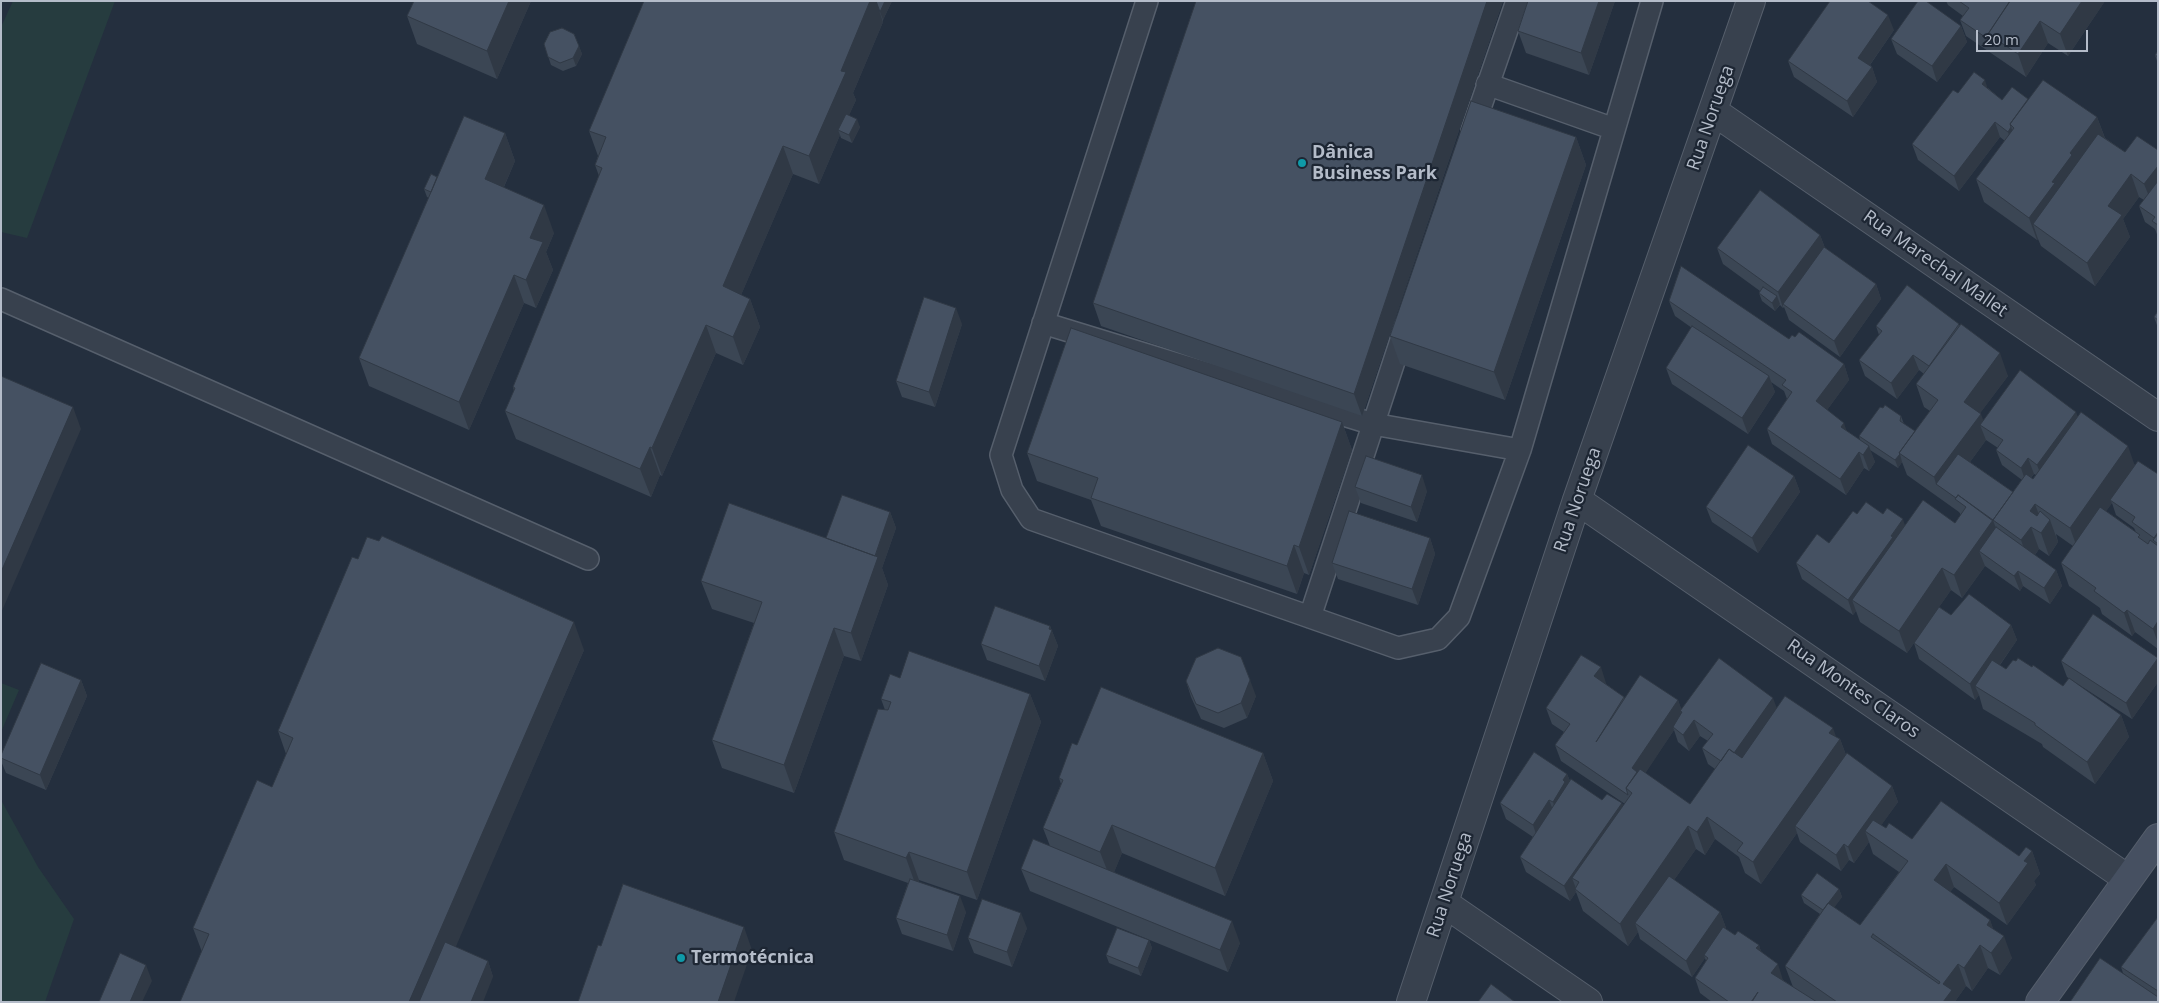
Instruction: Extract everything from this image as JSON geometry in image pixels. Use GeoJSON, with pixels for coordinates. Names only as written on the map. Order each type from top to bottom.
{"type":"FeatureCollection","features":[{"type":"Feature","properties":{"kind":"street","name":"Rua Noruega"},"geometry":{"type":"LineString","coordinates":[[1411,1002],[1578,500],[1751,1]]}},
{"type":"Feature","properties":{"kind":"street","name":"Rua Marechal Mallet"},"geometry":{"type":"LineString","coordinates":[[1713,111],[2158,417]]}},
{"type":"Feature","properties":{"kind":"street","name":"Rua Montes Claros"},"geometry":{"type":"LineString","coordinates":[[1578,500],[2128,879]]}},
{"type":"Feature","properties":{"kind":"street"},"geometry":{"type":"LineString","coordinates":[[2040,1002],[2158,838]]}},
{"type":"Feature","properties":{"kind":"street"},"geometry":{"type":"LineString","coordinates":[[1444,903],[1588,1002]]}},
{"type":"Feature","properties":{"kind":"lane"},"geometry":{"type":"LineString","coordinates":[[1147,1],[1001,455],[1012,490],[1031,519],[1398,648],[1438,638],[1459,617],[1520,450],[1652,1]]}},
{"type":"Feature","properties":{"kind":"lane"},"geometry":{"type":"LineString","coordinates":[[1465,150],[1517,1]]}},
{"type":"Feature","properties":{"kind":"lane"},"geometry":{"type":"LineString","coordinates":[[1487,84],[1614,129]]}},
{"type":"Feature","properties":{"kind":"lane"},"geometry":{"type":"LineString","coordinates":[[1,299],[588,559]]}},
{"type":"Feature","properties":{"kind":"lane"},"geometry":{"type":"LineString","coordinates":[[1310,617],[1411,310]]}},
{"type":"Feature","properties":{"kind":"lane"},"geometry":{"type":"LineString","coordinates":[[1043,323],[1373,424],[1520,450]]}},
{"type":"Feature","properties":{"kind":"green space"},"geometry":{"type":"Polygon","coordinates":[[[13,1],[115,1],[27,238],[1,232],[1,27],[13,1]]]}},
{"type":"Feature","properties":{"kind":"green space"},"geometry":{"type":"Polygon","coordinates":[[[1,683],[19,690],[1,732],[1,683]]]}},
{"type":"Feature","properties":{"kind":"green space"},"geometry":{"type":"Polygon","coordinates":[[[1,800],[38,867],[74,919],[45,1002],[1,1002],[1,800]]]}},
{"type":"Feature","properties":{"kind":"building"},"geometry":{"type":"Polygon","coordinates":[[[414,1],[509,1],[487,51],[407,16],[414,1]]]}},
{"type":"Feature","properties":{"kind":"building"},"geometry":{"type":"Polygon","coordinates":[[[644,1],[870,1],[841,71],[846,72],[809,156],[783,146],[723,286],[750,299],[733,337],[706,325],[652,448],[650,447],[640,469],[505,411],[602,168],[595,165],[606,137],[589,131],[644,1]]]}},
{"type":"Feature","properties":{"kind":"building"},"geometry":{"type":"Polygon","coordinates":[[[876,1],[885,1],[880,12],[876,1]]]}},
{"type":"Feature","properties":{"kind":"building","name":"Dânica Business Park"},"geometry":{"type":"Polygon","coordinates":[[[1196,1],[1487,1],[1354,394],[1093,303],[1196,1]]]}},
{"type":"Feature","properties":{"kind":"building"},"geometry":{"type":"Polygon","coordinates":[[[1528,1],[1599,1],[1581,53],[1518,31],[1528,1]]]}},
{"type":"Feature","properties":{"kind":"building"},"geometry":{"type":"Polygon","coordinates":[[[1830,1],[1868,1],[1888,15],[1858,58],[1872,67],[1847,101],[1788,61],[1830,1]]]}},
{"type":"Feature","properties":{"kind":"building"},"geometry":{"type":"Polygon","coordinates":[[[1918,1],[1926,1],[1961,26],[1932,66],[1891,39],[1918,1]]]}},
{"type":"Feature","properties":{"kind":"building"},"geometry":{"type":"Polygon","coordinates":[[[1959,1],[2010,1],[1988,34],[1991,41],[1960,20],[1969,8],[1959,1]]]}},
{"type":"Feature","properties":{"kind":"building"},"geometry":{"type":"Polygon","coordinates":[[[2010,1],[2082,1],[2060,34],[2040,21],[2018,54],[1988,34],[2010,1]]]}},
{"type":"Feature","properties":{"kind":"building"},"geometry":{"type":"Polygon","coordinates":[[[562,28],[574,34],[579,46],[573,58],[560,63],[548,57],[544,44],[550,32],[562,28]]]}},
{"type":"Feature","properties":{"kind":"building"},"geometry":{"type":"Polygon","coordinates":[[[1974,72],[1985,80],[1982,84],[2002,100],[2012,87],[2028,99],[2010,124],[2011,127],[2008,132],[1995,122],[1954,176],[1912,144],[1953,90],[1958,93],[1974,72]]]}},
{"type":"Feature","properties":{"kind":"building"},"geometry":{"type":"Polygon","coordinates":[[[2043,80],[2097,117],[2070,153],[2072,155],[2052,182],[2055,183],[2029,218],[1976,179],[2014,128],[2010,124],[2043,80]]]}},
{"type":"Feature","properties":{"kind":"building"},"geometry":{"type":"Polygon","coordinates":[[[1471,101],[1576,137],[1494,372],[1390,336],[1471,101]]]}},
{"type":"Feature","properties":{"kind":"building"},"geometry":{"type":"Polygon","coordinates":[[[846,114],[857,119],[849,135],[838,130],[846,114]]]}},
{"type":"Feature","properties":{"kind":"building"},"geometry":{"type":"Polygon","coordinates":[[[464,116],[505,133],[485,179],[544,205],[530,238],[543,242],[526,280],[514,275],[459,402],[359,358],[464,116]]]}},
{"type":"Feature","properties":{"kind":"building"},"geometry":{"type":"Polygon","coordinates":[[[2098,134],[2125,152],[2137,136],[2158,150],[2158,166],[2144,184],[2131,174],[2108,206],[2122,215],[2087,263],[2033,224],[2098,134]]]}},
{"type":"Feature","properties":{"kind":"building"},"geometry":{"type":"Polygon","coordinates":[[[431,174],[437,177],[431,192],[424,189],[431,174]]]}},
{"type":"Feature","properties":{"kind":"building"},"geometry":{"type":"Polygon","coordinates":[[[2158,181],[2158,225],[2152,221],[2155,217],[2139,206],[2158,181]]]}},
{"type":"Feature","properties":{"kind":"building"},"geometry":{"type":"Polygon","coordinates":[[[1760,190],[1820,235],[1778,292],[1717,248],[1760,190]]]}},
{"type":"Feature","properties":{"kind":"building"},"geometry":{"type":"Polygon","coordinates":[[[1824,247],[1876,284],[1834,341],[1783,304],[1824,247]]]}},
{"type":"Feature","properties":{"kind":"building"},"geometry":{"type":"Polygon","coordinates":[[[1681,266],[1789,339],[1792,335],[1795,337],[1799,332],[1844,364],[1816,401],[1844,423],[1841,427],[1869,446],[1863,455],[1859,452],[1840,479],[1767,429],[1792,392],[1782,385],[1786,380],[1669,301],[1681,266]]]}},
{"type":"Feature","properties":{"kind":"building"},"geometry":{"type":"Polygon","coordinates":[[[1907,285],[1959,324],[1929,366],[1913,355],[1891,383],[1859,360],[1882,331],[1876,326],[1907,285]]]}},
{"type":"Feature","properties":{"kind":"building"},"geometry":{"type":"Polygon","coordinates":[[[1763,287],[1777,296],[1772,303],[1759,293],[1763,287]]]}},
{"type":"Feature","properties":{"kind":"building"},"geometry":{"type":"Polygon","coordinates":[[[924,297],[956,308],[929,392],[896,381],[924,297]]]}},
{"type":"Feature","properties":{"kind":"building"},"geometry":{"type":"Polygon","coordinates":[[[2158,311],[2158,320],[2154,317],[2158,311]]]}},
{"type":"Feature","properties":{"kind":"building"},"geometry":{"type":"Polygon","coordinates":[[[1961,324],[2000,353],[1964,402],[1981,414],[1934,477],[1899,453],[1938,400],[1916,384],[1961,324]]]}},
{"type":"Feature","properties":{"kind":"building"},"geometry":{"type":"Polygon","coordinates":[[[1692,326],[1769,376],[1742,418],[1666,368],[1692,326]]]}},
{"type":"Feature","properties":{"kind":"building"},"geometry":{"type":"Polygon","coordinates":[[[1071,328],[1342,422],[1299,547],[1294,545],[1287,566],[1091,498],[1098,478],[1027,453],[1071,328]]]}},
{"type":"Feature","properties":{"kind":"building"},"geometry":{"type":"Polygon","coordinates":[[[2020,370],[2076,412],[2037,465],[2028,458],[2021,468],[1996,450],[2003,440],[1980,425],[2020,370]]]}},
{"type":"Feature","properties":{"kind":"building"},"geometry":{"type":"Polygon","coordinates":[[[1,376],[73,407],[1,572],[1,376]]]}},
{"type":"Feature","properties":{"kind":"building"},"geometry":{"type":"Polygon","coordinates":[[[1885,405],[1901,416],[1900,421],[1915,431],[1895,460],[1859,436],[1880,407],[1883,408],[1885,405]]]}},
{"type":"Feature","properties":{"kind":"building"},"geometry":{"type":"Polygon","coordinates":[[[2081,412],[2128,446],[2070,528],[2035,504],[2030,511],[2037,516],[2040,511],[2050,520],[2041,533],[2031,527],[2021,540],[1993,520],[2026,474],[2033,479],[2081,412]]]}},
{"type":"Feature","properties":{"kind":"building"},"geometry":{"type":"Polygon","coordinates":[[[1748,445],[1794,476],[1752,538],[1706,507],[1748,445]]]}},
{"type":"Feature","properties":{"kind":"building"},"geometry":{"type":"Polygon","coordinates":[[[1958,454],[2013,492],[1993,521],[1958,495],[1956,498],[1936,484],[1958,454]]]}},
{"type":"Feature","properties":{"kind":"building"},"geometry":{"type":"Polygon","coordinates":[[[1366,456],[1422,475],[1411,507],[1355,487],[1366,456]]]}},
{"type":"Feature","properties":{"kind":"building"},"geometry":{"type":"Polygon","coordinates":[[[2138,461],[2158,474],[2158,532],[2154,538],[2132,522],[2135,517],[2110,500],[2138,461]]]}},
{"type":"Feature","properties":{"kind":"building"},"geometry":{"type":"Polygon","coordinates":[[[842,495],[890,512],[875,556],[826,538],[842,495]]]}},
{"type":"Feature","properties":{"kind":"building"},"geometry":{"type":"Polygon","coordinates":[[[1958,495],[1993,520],[1954,575],[1942,568],[1899,631],[1852,600],[1923,500],[1955,523],[1966,507],[1955,499],[1958,495]]]}},
{"type":"Feature","properties":{"kind":"building"},"geometry":{"type":"Polygon","coordinates":[[[1866,502],[1883,514],[1887,508],[1903,519],[1891,536],[1893,537],[1848,600],[1796,563],[1817,534],[1829,543],[1853,511],[1857,514],[1866,502]]]}},
{"type":"Feature","properties":{"kind":"building"},"geometry":{"type":"Polygon","coordinates":[[[729,503],[878,557],[851,633],[834,628],[784,765],[712,740],[762,602],[701,581],[729,503]]]}},
{"type":"Feature","properties":{"kind":"building"},"geometry":{"type":"Polygon","coordinates":[[[2100,507],[2140,535],[2138,537],[2148,544],[2150,540],[2158,546],[2158,621],[2153,629],[2127,610],[2124,613],[2094,591],[2096,588],[2061,563],[2100,507]]]}},
{"type":"Feature","properties":{"kind":"building"},"geometry":{"type":"Polygon","coordinates":[[[1349,511],[1430,538],[1412,589],[1332,563],[1349,511]]]}},
{"type":"Feature","properties":{"kind":"building"},"geometry":{"type":"Polygon","coordinates":[[[1996,527],[2056,570],[2044,588],[2018,571],[2014,576],[1979,551],[1996,527]]]}},
{"type":"Feature","properties":{"kind":"building"},"geometry":{"type":"Polygon","coordinates":[[[2158,534],[2158,544],[2153,540],[2158,534]]]}},
{"type":"Feature","properties":{"kind":"building"},"geometry":{"type":"Polygon","coordinates":[[[382,536],[574,622],[409,1002],[180,1002],[209,934],[193,928],[257,780],[272,787],[293,738],[278,731],[352,557],[358,559],[367,537],[379,541],[382,536]]]}},
{"type":"Feature","properties":{"kind":"building"},"geometry":{"type":"Polygon","coordinates":[[[1969,594],[2011,625],[1970,684],[1914,643],[1939,607],[1951,615],[1969,594]]]}},
{"type":"Feature","properties":{"kind":"building"},"geometry":{"type":"Polygon","coordinates":[[[995,606],[1050,626],[1049,629],[1052,630],[1039,666],[981,644],[995,606]]]}},
{"type":"Feature","properties":{"kind":"building"},"geometry":{"type":"Polygon","coordinates":[[[2093,614],[2158,658],[2126,703],[2061,661],[2093,614]]]}},
{"type":"Feature","properties":{"kind":"building"},"geometry":{"type":"Polygon","coordinates":[[[1218,648],[1241,657],[1250,680],[1241,703],[1218,713],[1196,704],[1186,681],[1196,658],[1218,648]]]}},
{"type":"Feature","properties":{"kind":"building"},"geometry":{"type":"Polygon","coordinates":[[[909,651],[1030,694],[967,872],[909,852],[906,858],[834,832],[878,709],[888,710],[891,702],[881,699],[890,674],[900,678],[909,651]]]}},
{"type":"Feature","properties":{"kind":"building"},"geometry":{"type":"Polygon","coordinates":[[[1581,655],[1601,667],[1594,676],[1624,697],[1596,742],[1640,675],[1678,700],[1632,768],[1637,772],[1626,788],[1628,795],[1555,745],[1570,724],[1546,708],[1581,655]]]}},
{"type":"Feature","properties":{"kind":"building"},"geometry":{"type":"Polygon","coordinates":[[[1719,658],[1773,698],[1734,753],[1729,749],[1721,761],[1702,748],[1713,734],[1694,720],[1683,735],[1673,727],[1682,712],[1680,711],[1719,658]]]}},
{"type":"Feature","properties":{"kind":"building"},"geometry":{"type":"Polygon","coordinates":[[[2018,658],[2032,667],[2033,665],[2063,686],[2069,678],[2121,715],[2087,762],[2035,725],[2035,723],[1975,686],[1992,660],[2006,669],[2013,660],[2016,661],[2018,658]]]}},
{"type":"Feature","properties":{"kind":"building"},"geometry":{"type":"Polygon","coordinates":[[[41,663],[81,680],[40,775],[1,758],[1,755],[41,663]]]}},
{"type":"Feature","properties":{"kind":"building"},"geometry":{"type":"Polygon","coordinates":[[[1101,687],[1263,753],[1215,868],[1112,825],[1100,852],[1043,828],[1063,780],[1059,778],[1072,743],[1077,745],[1101,687]]]}},
{"type":"Feature","properties":{"kind":"building"},"geometry":{"type":"Polygon","coordinates":[[[1785,696],[1833,728],[1829,733],[1840,739],[1753,862],[1737,851],[1743,843],[1707,817],[1697,832],[1688,826],[1620,924],[1575,889],[1579,882],[1572,878],[1632,793],[1626,788],[1640,769],[1690,804],[1729,749],[1742,758],[1785,696]]]}},
{"type":"Feature","properties":{"kind":"building"},"geometry":{"type":"Polygon","coordinates":[[[1534,752],[1567,774],[1563,780],[1565,782],[1553,802],[1549,800],[1533,825],[1500,803],[1534,752]]]}},
{"type":"Feature","properties":{"kind":"building"},"geometry":{"type":"Polygon","coordinates":[[[1847,753],[1892,786],[1848,847],[1844,844],[1836,855],[1795,826],[1847,753]]]}},
{"type":"Feature","properties":{"kind":"building"},"geometry":{"type":"Polygon","coordinates":[[[1571,779],[1602,800],[1607,794],[1622,803],[1564,886],[1520,857],[1571,779]]]}},
{"type":"Feature","properties":{"kind":"building"},"geometry":{"type":"Polygon","coordinates":[[[1941,801],[2019,856],[2026,847],[2032,851],[2024,861],[2028,863],[1999,903],[1946,864],[1934,880],[1990,920],[1987,925],[2004,936],[1991,953],[1980,945],[1964,968],[1958,964],[1943,984],[1952,990],[1943,1002],[1837,1002],[1785,966],[1828,903],[1860,925],[1908,861],[1865,831],[1873,820],[1886,828],[1889,823],[1912,839],[1941,801]],[[1873,934],[1871,937],[1939,984],[1940,982],[1873,934]]]}},
{"type":"Feature","properties":{"kind":"building"},"geometry":{"type":"Polygon","coordinates":[[[1033,839],[1232,921],[1220,950],[1021,869],[1033,839]]]}},
{"type":"Feature","properties":{"kind":"building"},"geometry":{"type":"Polygon","coordinates":[[[1817,873],[1839,889],[1823,910],[1801,895],[1817,873]]]}},
{"type":"Feature","properties":{"kind":"building"},"geometry":{"type":"Polygon","coordinates":[[[1669,876],[1720,912],[1686,961],[1635,923],[1669,876]]]}},
{"type":"Feature","properties":{"kind":"building"},"geometry":{"type":"Polygon","coordinates":[[[910,879],[960,896],[947,935],[896,918],[910,879]]]}},
{"type":"Feature","properties":{"kind":"building","name":"Termotécnica"},"geometry":{"type":"Polygon","coordinates":[[[623,884],[744,927],[718,1002],[578,1002],[598,945],[601,946],[623,884]]]}},
{"type":"Feature","properties":{"kind":"building"},"geometry":{"type":"Polygon","coordinates":[[[982,899],[1021,913],[1007,952],[968,938],[982,899]]]}},
{"type":"Feature","properties":{"kind":"building"},"geometry":{"type":"Polygon","coordinates":[[[2158,917],[2158,991],[2121,967],[2158,917]]]}},
{"type":"Feature","properties":{"kind":"building"},"geometry":{"type":"Polygon","coordinates":[[[1723,927],[1735,935],[1738,931],[1759,945],[1756,948],[1778,964],[1771,973],[1817,1002],[1752,1002],[1758,992],[1751,1002],[1729,1002],[1695,978],[1708,958],[1704,955],[1723,927]]]}},
{"type":"Feature","properties":{"kind":"building"},"geometry":{"type":"Polygon","coordinates":[[[1117,928],[1149,940],[1138,968],[1106,955],[1117,928]]]}},
{"type":"Feature","properties":{"kind":"building"},"geometry":{"type":"Polygon","coordinates":[[[445,942],[488,961],[471,1002],[419,1002],[445,942]]]}},
{"type":"Feature","properties":{"kind":"building"},"geometry":{"type":"Polygon","coordinates":[[[120,953],[146,965],[130,1002],[99,1002],[120,953]]]}},
{"type":"Feature","properties":{"kind":"building"},"geometry":{"type":"Polygon","coordinates":[[[2100,958],[2158,997],[2158,1002],[2070,1002],[2100,958]]]}},
{"type":"Feature","properties":{"kind":"building"},"geometry":{"type":"Polygon","coordinates":[[[1491,984],[1515,1002],[1478,1002],[1491,984]]]}},
{"type":"Feature","properties":{"kind":"place","name":"Dânica Business Park"},"geometry":{"type":"Point","coordinates":[1302,163]}},
{"type":"Feature","properties":{"kind":"place","name":"Termotécnica"},"geometry":{"type":"Point","coordinates":[681,958]}}]}
